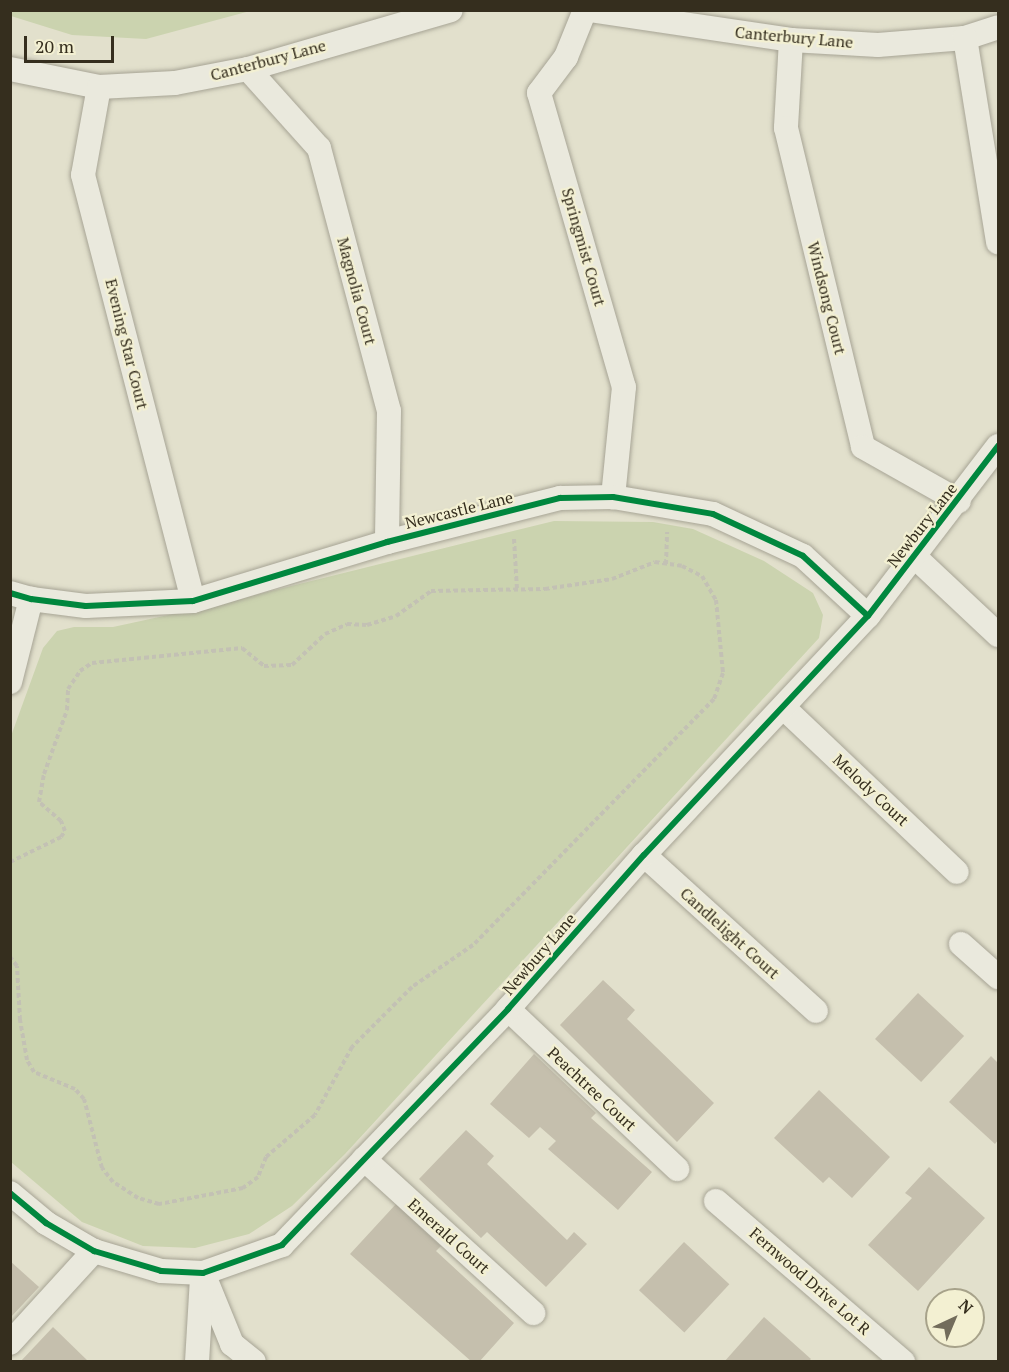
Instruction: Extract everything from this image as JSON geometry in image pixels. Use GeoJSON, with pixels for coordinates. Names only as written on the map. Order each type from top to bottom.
{"type":"FeatureCollection","features":[{"type":"Feature","properties":{"kind":"street","name":"Canterbury Lane"},"geometry":{"type":"LineString","coordinates":[[10,69],[99,87],[175,83],[248,69],[451,10]]}},
{"type":"Feature","properties":{"kind":"street","name":"Canterbury Lane"},"geometry":{"type":"LineString","coordinates":[[587,10],[791,40],[878,45],[965,38],[999,27]]}},
{"type":"Feature","properties":{"kind":"street","name":"Springmist Court"},"geometry":{"type":"LineString","coordinates":[[587,10],[566,57],[539,93],[624,387],[613,497]]}},
{"type":"Feature","properties":{"kind":"street"},"geometry":{"type":"LineString","coordinates":[[965,38],[995,185],[999,242]]}},
{"type":"Feature","properties":{"kind":"street","name":"Windsong Court"},"geometry":{"type":"LineString","coordinates":[[791,40],[786,128],[863,447],[959,501]]}},
{"type":"Feature","properties":{"kind":"street","name":"Magnolia Court"},"geometry":{"type":"LineString","coordinates":[[248,69],[319,148],[389,411],[387,542]]}},
{"type":"Feature","properties":{"kind":"street","name":"Evening Star Court"},"geometry":{"type":"LineString","coordinates":[[99,87],[83,175],[193,601]]}},
{"type":"Feature","properties":{"kind":"street","name":"Newbury Lane"},"geometry":{"type":"LineString","coordinates":[[10,1193],[46,1223],[94,1251],[161,1271],[203,1273],[282,1245],[508,1009],[644,855],[784,708],[867,616],[959,501],[999,446]]}},
{"type":"Feature","properties":{"kind":"street","name":"Newcastle Lane"},"geometry":{"type":"LineString","coordinates":[[21,596],[86,606],[193,601],[387,542],[560,498],[613,497],[713,514],[803,556],[867,616]]}},
{"type":"Feature","properties":{"kind":"street"},"geometry":{"type":"LineString","coordinates":[[915,557],[999,635]]}},
{"type":"Feature","properties":{"kind":"street"},"geometry":{"type":"LineString","coordinates":[[10,682],[21,596]]}},
{"type":"Feature","properties":{"kind":"street","name":"Melody Court"},"geometry":{"type":"LineString","coordinates":[[784,708],[957,872]]}},
{"type":"Feature","properties":{"kind":"street","name":"Candlelight Court"},"geometry":{"type":"LineString","coordinates":[[644,855],[816,1011]]}},
{"type":"Feature","properties":{"kind":"street"},"geometry":{"type":"LineString","coordinates":[[961,944],[999,977]]}},
{"type":"Feature","properties":{"kind":"street","name":"Peachtree Court"},"geometry":{"type":"LineString","coordinates":[[508,1009],[677,1169]]}},
{"type":"Feature","properties":{"kind":"street","name":"Emerald Court"},"geometry":{"type":"LineString","coordinates":[[364,1159],[533,1313]]}},
{"type":"Feature","properties":{"kind":"street","name":"Fernwood Drive Lot R"},"geometry":{"type":"LineString","coordinates":[[716,1201],[903,1362]]}},
{"type":"Feature","properties":{"kind":"street"},"geometry":{"type":"LineString","coordinates":[[10,1343],[94,1251]]}},
{"type":"Feature","properties":{"kind":"street"},"geometry":{"type":"LineString","coordinates":[[197,1362],[203,1273]]}},
{"type":"Feature","properties":{"kind":"street"},"geometry":{"type":"LineString","coordinates":[[203,1273],[232,1344],[254,1362]]}},
{"type":"Feature","properties":{"kind":"path"},"geometry":{"type":"LineString","coordinates":[[512,510],[517,589]]}},
{"type":"Feature","properties":{"kind":"path"},"geometry":{"type":"LineString","coordinates":[[10,862],[61,837],[65,831],[61,821],[39,802],[44,774],[67,710],[68,689],[80,671],[92,663],[242,648],[264,666],[292,665],[325,634],[347,624],[367,625],[396,616],[431,591],[545,589],[612,579],[655,562],[682,566],[702,576],[716,600],[723,674],[714,699],[672,746],[473,945],[412,987],[352,1047],[315,1115],[266,1156],[258,1176],[243,1188],[159,1204],[138,1198],[113,1182],[102,1168],[84,1099],[75,1089],[34,1072],[27,1060],[20,1020],[17,966],[10,957]]}},
{"type":"Feature","properties":{"kind":"green space"},"geometry":{"type":"Polygon","coordinates":[[[10,11],[250,11],[146,39],[72,35],[11,16],[10,11]]]}},
{"type":"Feature","properties":{"kind":"green space"},"geometry":{"type":"Polygon","coordinates":[[[554,521],[653,522],[693,529],[764,561],[813,593],[823,615],[819,638],[345,1154],[292,1206],[249,1234],[195,1248],[143,1246],[82,1222],[11,1162],[11,736],[43,648],[57,631],[74,627],[113,627],[210,606],[554,521]]]}},
{"type":"Feature","properties":{"kind":"building"},"geometry":{"type":"Polygon","coordinates":[[[603,980],[635,1010],[627,1019],[714,1103],[677,1142],[560,1025],[603,980]]]}},
{"type":"Feature","properties":{"kind":"building"},"geometry":{"type":"Polygon","coordinates":[[[918,993],[964,1036],[921,1082],[875,1039],[918,993]]]}},
{"type":"Feature","properties":{"kind":"building"},"geometry":{"type":"Polygon","coordinates":[[[534,1054],[596,1113],[591,1118],[652,1172],[618,1210],[548,1149],[556,1141],[540,1127],[529,1138],[490,1104],[534,1054]]]}},
{"type":"Feature","properties":{"kind":"building"},"geometry":{"type":"Polygon","coordinates":[[[991,1056],[998,1063],[998,1140],[995,1144],[949,1102],[991,1056]]]}},
{"type":"Feature","properties":{"kind":"building"},"geometry":{"type":"Polygon","coordinates":[[[819,1090],[890,1157],[852,1198],[829,1177],[823,1183],[774,1138],[819,1090]]]}},
{"type":"Feature","properties":{"kind":"building"},"geometry":{"type":"Polygon","coordinates":[[[466,1130],[494,1156],[487,1164],[567,1240],[574,1232],[587,1244],[546,1287],[487,1232],[481,1238],[419,1179],[466,1130]]]}},
{"type":"Feature","properties":{"kind":"building"},"geometry":{"type":"Polygon","coordinates":[[[929,1167],[985,1218],[918,1291],[868,1245],[912,1198],[905,1193],[929,1167]]]}},
{"type":"Feature","properties":{"kind":"building"},"geometry":{"type":"Polygon","coordinates":[[[396,1204],[441,1246],[436,1251],[514,1323],[479,1362],[472,1362],[350,1254],[396,1204]]]}},
{"type":"Feature","properties":{"kind":"building"},"geometry":{"type":"Polygon","coordinates":[[[684,1242],[729,1284],[684,1333],[639,1290],[684,1242]]]}},
{"type":"Feature","properties":{"kind":"building"},"geometry":{"type":"Polygon","coordinates":[[[10,1261],[39,1287],[10,1318],[10,1261]]]}},
{"type":"Feature","properties":{"kind":"building"},"geometry":{"type":"Polygon","coordinates":[[[764,1317],[811,1359],[808,1362],[724,1362],[764,1317]]]}},
{"type":"Feature","properties":{"kind":"building"},"geometry":{"type":"Polygon","coordinates":[[[53,1327],[89,1362],[20,1362],[53,1327]]]}},
{"type":"Feature","properties":{"kind":"cycle path"},"geometry":{"type":"LineString","coordinates":[[10,1193],[46,1223],[94,1251],[161,1271],[203,1273],[282,1245],[508,1009],[644,855],[868,616],[998,446]]}},
{"type":"Feature","properties":{"kind":"cycle path"},"geometry":{"type":"LineString","coordinates":[[10,593],[31,599],[86,606],[193,601],[387,542],[560,498],[613,497],[713,514],[803,556],[868,616]]}}]}
